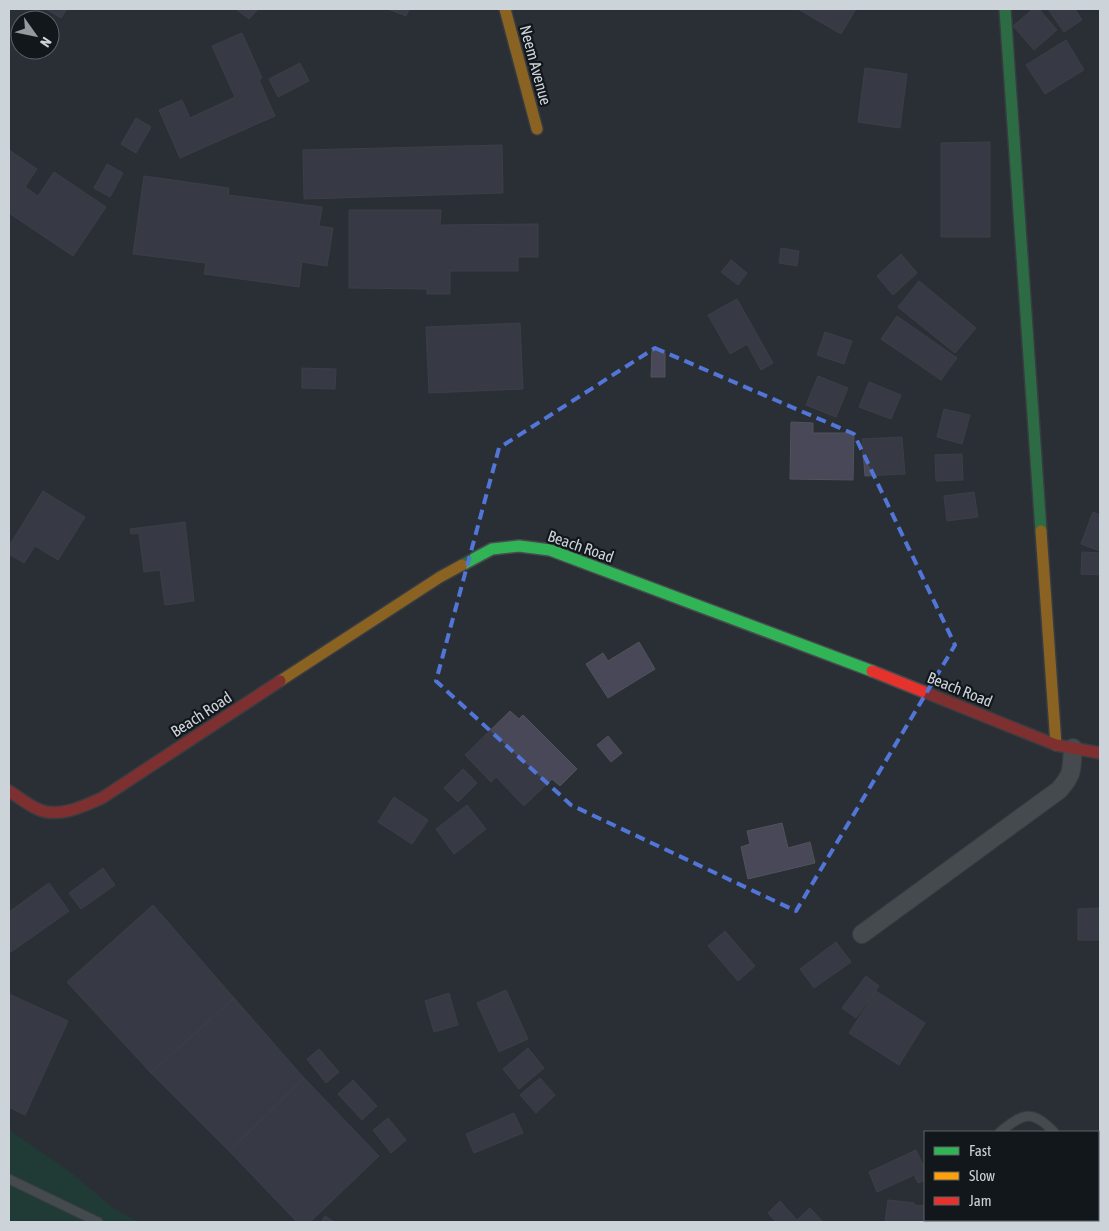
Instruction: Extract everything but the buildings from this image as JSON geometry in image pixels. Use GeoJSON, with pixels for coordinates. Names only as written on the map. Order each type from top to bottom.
{"type":"FeatureCollection","features":[{"type":"Feature","properties":{"kind":"street","name":"Neem Avenue"},"geometry":{"type":"LineString","coordinates":[[505,9],[536,129]]}},
{"type":"Feature","properties":{"kind":"street"},"geometry":{"type":"LineString","coordinates":[[862,934],[1059,790],[1069,778],[1072,768],[1064,747],[1005,9]]}},
{"type":"Feature","properties":{"kind":"street","name":"Beach Road"},"geometry":{"type":"LineString","coordinates":[[9,791],[43,811],[62,811],[82,807],[102,798],[440,577],[492,550],[519,546],[550,550],[880,674],[1064,747],[1100,753]]}},
{"type":"Feature","properties":{"kind":"lane"},"geometry":{"type":"LineString","coordinates":[[1001,1131],[1016,1119],[1029,1116],[1042,1120],[1053,1131]]}},
{"type":"Feature","properties":{"kind":"lane"},"geometry":{"type":"LineString","coordinates":[[9,1179],[98,1222]]}},
{"type":"Feature","properties":{"kind":"highlighted area"},"geometry":{"type":"Polygon","coordinates":[[[655,348],[854,434],[955,645],[796,911],[571,805],[436,681],[499,448],[655,348]]]}},
{"type":"Feature","properties":{"kind":"green space"},"geometry":{"type":"Polygon","coordinates":[[[9,1130],[70,1172],[113,1208],[138,1222],[9,1222],[9,1130]]]}},
{"type":"Feature","properties":{"kind":"traffic: fast"},"geometry":{"type":"LineString","coordinates":[[1005,9],[1041,531]]}},
{"type":"Feature","properties":{"kind":"traffic: fast"},"geometry":{"type":"LineString","coordinates":[[462,565],[492,549],[519,546],[550,550],[872,671]]}},
{"type":"Feature","properties":{"kind":"traffic: slow"},"geometry":{"type":"LineString","coordinates":[[505,9],[537,129]]}},
{"type":"Feature","properties":{"kind":"traffic: slow"},"geometry":{"type":"LineString","coordinates":[[1041,531],[1056,745]]}},
{"type":"Feature","properties":{"kind":"traffic: slow"},"geometry":{"type":"LineString","coordinates":[[280,681],[440,577],[462,565]]}},
{"type":"Feature","properties":{"kind":"traffic: jam"},"geometry":{"type":"LineString","coordinates":[[872,671],[1056,745],[1100,753]]}},
{"type":"Feature","properties":{"kind":"traffic: jam"},"geometry":{"type":"LineString","coordinates":[[9,791],[40,810],[55,813],[71,810],[102,798],[280,681]]}}]}
